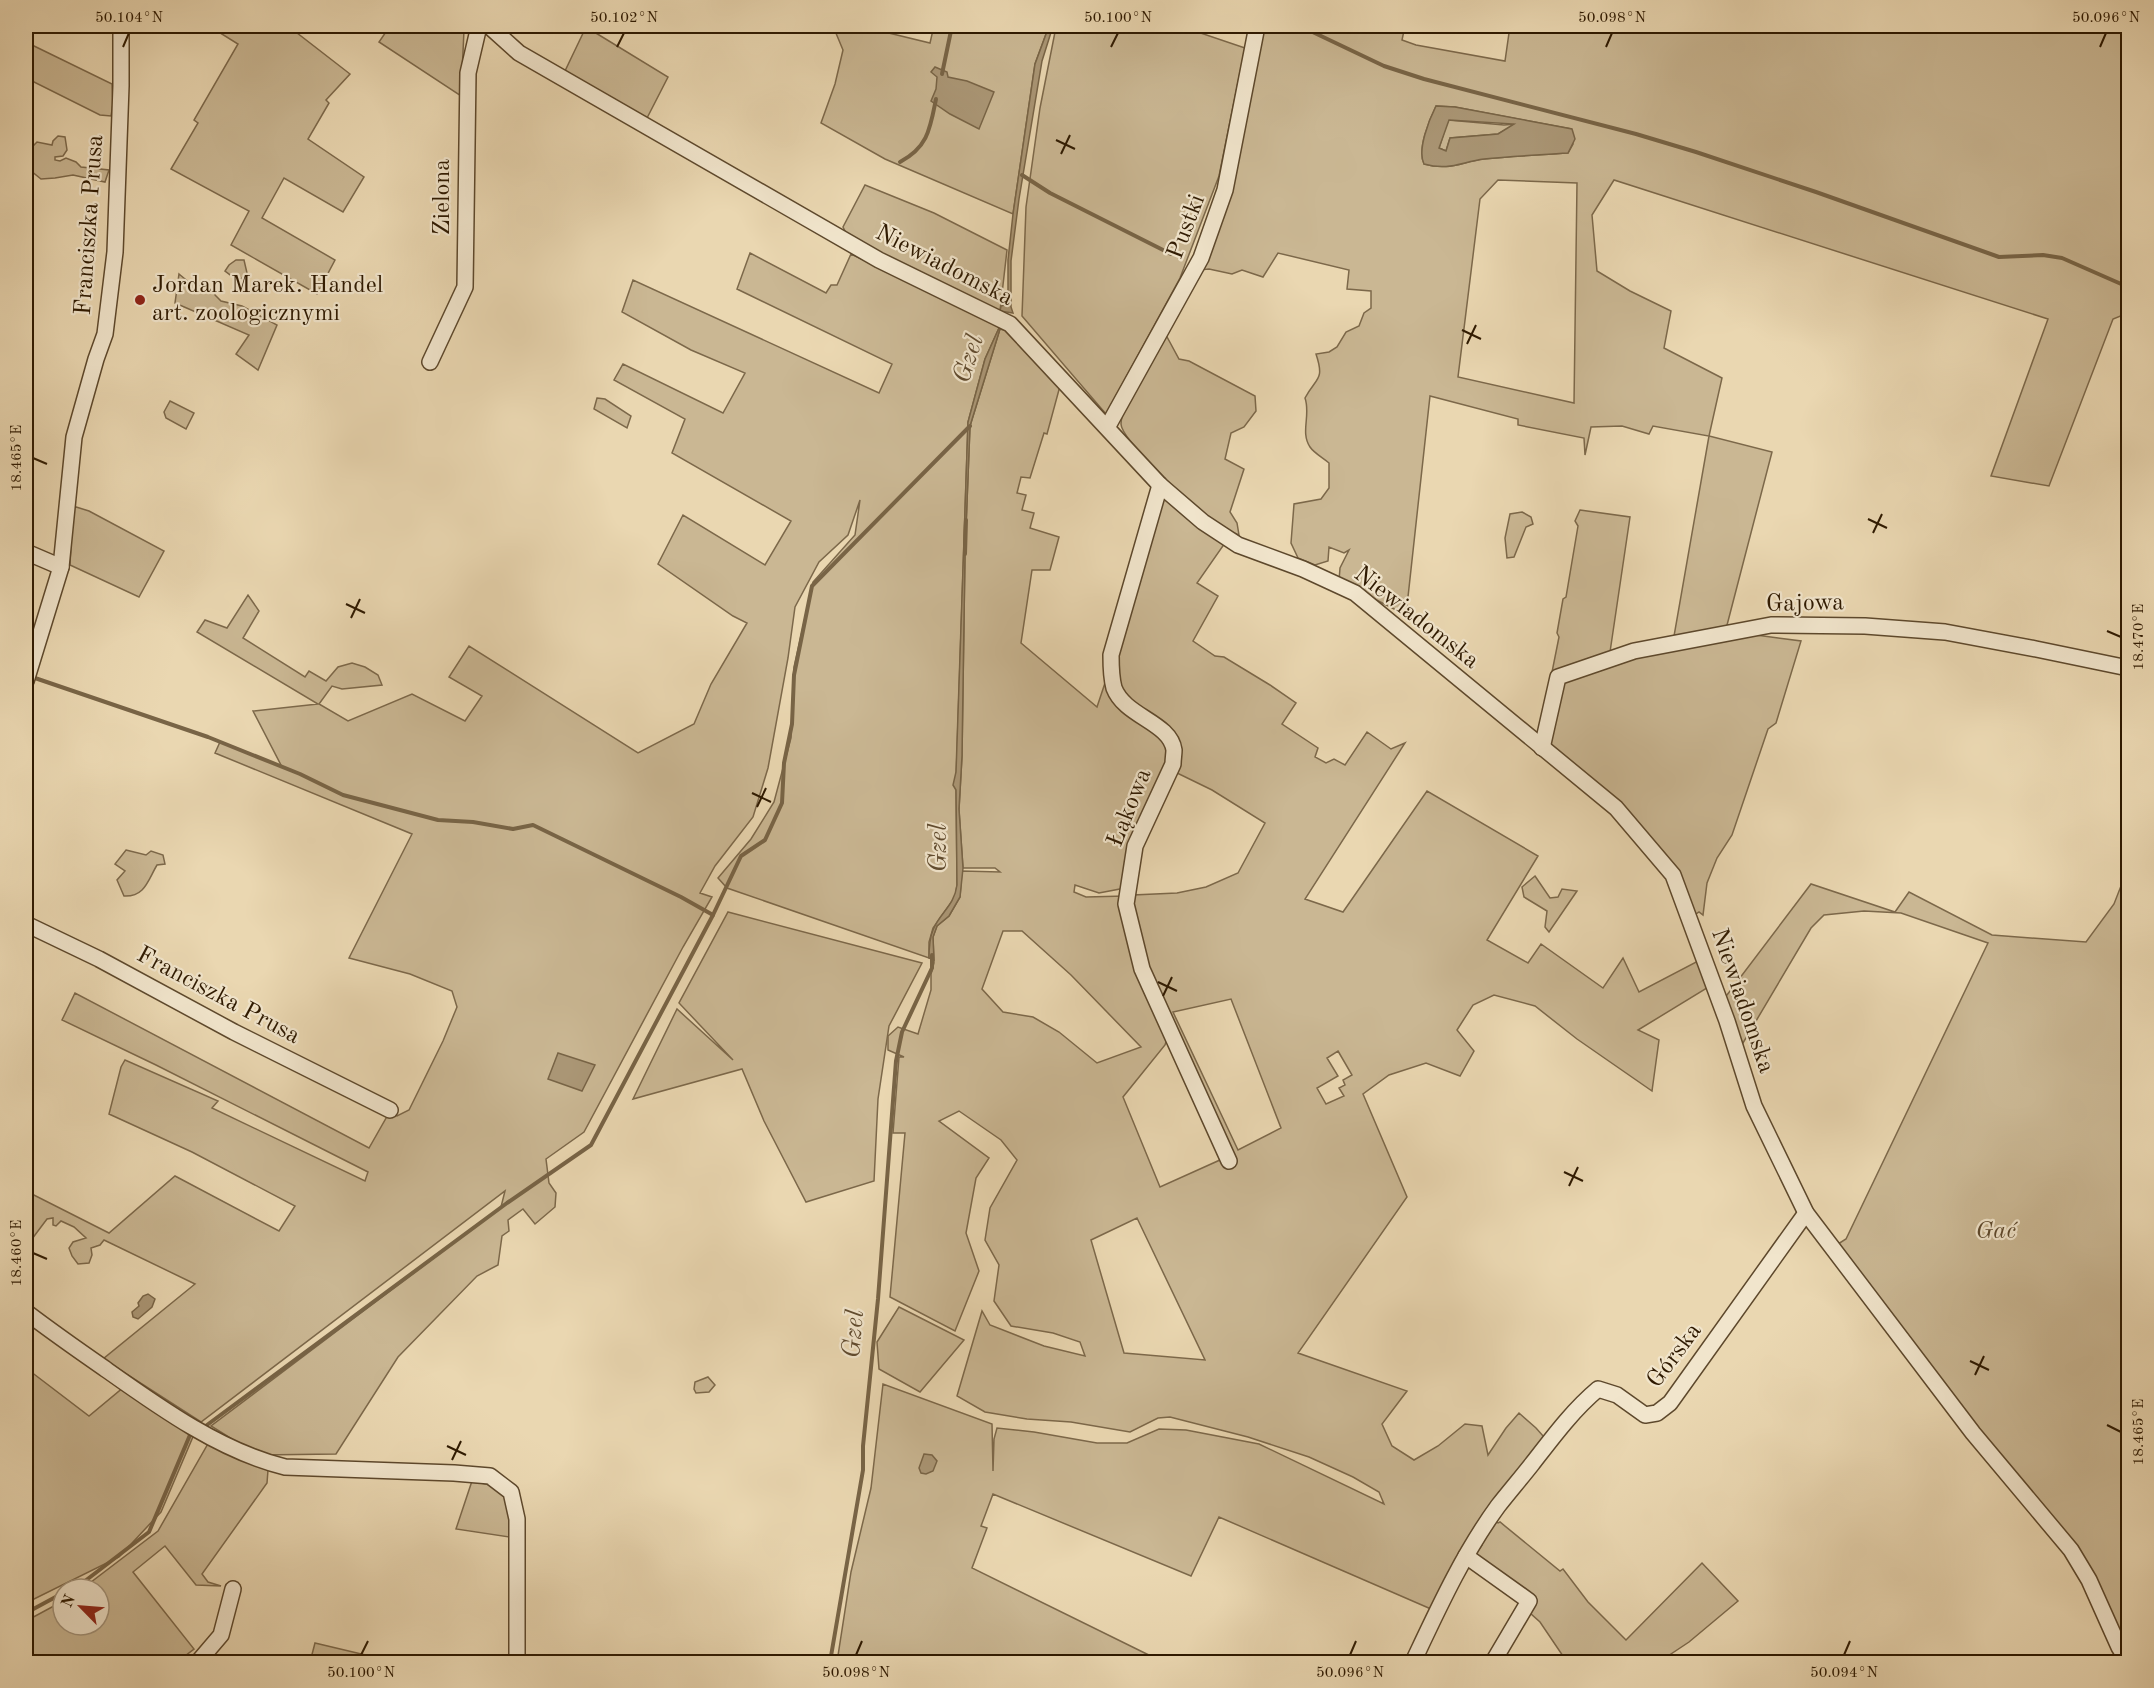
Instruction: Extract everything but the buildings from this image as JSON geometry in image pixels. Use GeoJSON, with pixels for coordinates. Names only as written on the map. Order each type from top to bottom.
{"type":"FeatureCollection","features":[{"type":"Feature","properties":{"kind":"street","name":"Franciszka Prusa"},"geometry":{"type":"LineString","coordinates":[[26,681],[62,567],[74,437],[105,334],[115,252],[121,26]]}},
{"type":"Feature","properties":{"kind":"street","name":"Zielona"},"geometry":{"type":"LineString","coordinates":[[430,362],[465,287],[468,73],[479,26]]}},
{"type":"Feature","properties":{"kind":"street","name":"Niewiadomska"},"geometry":{"type":"LineString","coordinates":[[489,26],[519,53],[879,260],[1011,324],[1108,426],[1160,485],[1203,522],[1238,545],[1303,569],[1354,593],[1616,808],[1673,875],[1727,1021],[1754,1106],[1806,1213],[1973,1433],[2072,1550],[2128,1662]]}},
{"type":"Feature","properties":{"kind":"street","name":"Pustki"},"geometry":{"type":"LineString","coordinates":[[1108,426],[1201,258],[1225,190],[1257,26]]}},
{"type":"Feature","properties":{"kind":"street","name":"Łąkowa"},"geometry":{"type":"LineString","coordinates":[[1160,485],[1111,655],[1111,674],[1114,689],[1126,706],[1170,737],[1174,750],[1173,764],[1135,846],[1126,904],[1142,969],[1229,1161]]}},
{"type":"Feature","properties":{"kind":"street"},"geometry":{"type":"LineString","coordinates":[[26,552],[62,567]]}},
{"type":"Feature","properties":{"kind":"street","name":"Gajowa"},"geometry":{"type":"LineString","coordinates":[[1542,748],[1558,677],[1634,651],[1771,625],[1865,626],[1945,632],[2128,668]]}},
{"type":"Feature","properties":{"kind":"street","name":"Franciszka Prusa"},"geometry":{"type":"LineString","coordinates":[[26,924],[83,951],[234,1032],[390,1110]]}},
{"type":"Feature","properties":{"kind":"street","name":"Górska"},"geometry":{"type":"LineString","coordinates":[[1413,1662],[1466,1556],[1497,1507],[1561,1425],[1598,1389],[1617,1395],[1645,1415],[1657,1413],[1670,1403],[1806,1213]]}},
{"type":"Feature","properties":{"kind":"street"},"geometry":{"type":"LineString","coordinates":[[26,1311],[150,1401],[235,1450],[261,1461],[285,1467],[490,1476],[511,1492],[517,1519],[517,1662]]}},
{"type":"Feature","properties":{"kind":"street"},"geometry":{"type":"LineString","coordinates":[[1466,1556],[1529,1601],[1493,1662]]}},
{"type":"Feature","properties":{"kind":"street"},"geometry":{"type":"LineString","coordinates":[[198,1662],[221,1635],[234,1589]]}},
{"type":"Feature","properties":{"kind":"green space"},"geometry":{"type":"Polygon","coordinates":[[[209,26],[288,26],[350,74],[326,100],[329,103],[308,139],[364,177],[343,212],[284,178],[262,218],[335,260],[317,294],[231,245],[249,211],[171,169],[198,123],[194,120],[238,44],[209,26]]]}},
{"type":"Feature","properties":{"kind":"green space"},"geometry":{"type":"Polygon","coordinates":[[[390,26],[456,26],[464,30],[461,96],[379,42],[390,26]]]}},
{"type":"Feature","properties":{"kind":"green space"},"geometry":{"type":"Polygon","coordinates":[[[833,26],[860,26],[930,43],[933,30],[930,26],[1049,26],[1035,64],[1013,214],[885,159],[821,123],[835,84],[843,50],[833,26]]]}},
{"type":"Feature","properties":{"kind":"green space"},"geometry":{"type":"Polygon","coordinates":[[[1058,26],[1180,26],[1245,48],[1219,176],[1180,278],[1106,414],[1022,316],[1026,207],[1040,108],[1058,26]]]}},
{"type":"Feature","properties":{"kind":"green space"},"geometry":{"type":"Polygon","coordinates":[[[1263,26],[1405,26],[1402,40],[1416,45],[1505,61],[1510,26],[2128,26],[2128,313],[2113,319],[2049,486],[1991,476],[2048,319],[1614,180],[1592,215],[1597,271],[1630,291],[1671,311],[1664,348],[1722,378],[1709,436],[1653,426],[1649,434],[1622,426],[1591,427],[1585,455],[1584,438],[1518,425],[1518,419],[1430,396],[1406,615],[1339,581],[1340,568],[1349,550],[1344,553],[1329,547],[1328,561],[1315,565],[1298,558],[1291,543],[1294,504],[1321,499],[1329,488],[1329,463],[1312,449],[1306,435],[1307,404],[1305,398],[1318,378],[1320,369],[1316,354],[1329,352],[1337,347],[1346,332],[1359,326],[1364,313],[1371,308],[1371,291],[1347,289],[1349,270],[1278,253],[1263,277],[1242,270],[1232,274],[1209,269],[1199,270],[1263,26]],[[1436,106],[1423,143],[1424,164],[1441,167],[1484,159],[1568,153],[1573,144],[1571,129],[1455,107],[1436,106]],[[1498,180],[1480,199],[1458,377],[1574,403],[1577,183],[1498,180]]]}},
{"type":"Feature","properties":{"kind":"green space"},"geometry":{"type":"Polygon","coordinates":[[[586,27],[668,77],[646,120],[565,71],[586,27]]]}},
{"type":"Feature","properties":{"kind":"green space"},"geometry":{"type":"Polygon","coordinates":[[[32,45],[112,84],[111,116],[100,115],[26,78],[26,59],[32,45]]]}},
{"type":"Feature","properties":{"kind":"green space"},"geometry":{"type":"Polygon","coordinates":[[[1448,120],[1516,124],[1498,134],[1450,138],[1446,151],[1439,148],[1448,120]]]}},
{"type":"Feature","properties":{"kind":"green space"},"geometry":{"type":"Polygon","coordinates":[[[58,136],[65,137],[67,150],[63,156],[55,157],[55,160],[60,161],[66,158],[81,167],[109,170],[105,182],[73,175],[41,179],[26,170],[26,150],[28,151],[37,142],[52,145],[58,136]]]}},
{"type":"Feature","properties":{"kind":"green space"},"geometry":{"type":"Polygon","coordinates":[[[865,185],[934,213],[1007,250],[1000,311],[922,275],[847,235],[843,227],[865,185]]]}},
{"type":"Feature","properties":{"kind":"green space"},"geometry":{"type":"Polygon","coordinates":[[[750,253],[826,293],[831,285],[837,285],[851,254],[986,317],[999,328],[985,359],[968,422],[956,780],[957,885],[955,897],[933,928],[929,942],[929,958],[727,888],[718,878],[751,839],[774,802],[791,738],[794,667],[813,582],[855,535],[860,500],[848,535],[819,562],[795,607],[768,768],[753,817],[715,866],[700,893],[712,897],[584,1132],[546,1159],[549,1183],[556,1193],[555,1207],[535,1224],[523,1209],[508,1220],[509,1231],[502,1236],[498,1265],[477,1276],[398,1357],[336,1454],[258,1455],[211,1426],[501,1207],[505,1191],[201,1422],[103,1359],[195,1284],[104,1240],[100,1245],[91,1248],[92,1255],[89,1263],[78,1264],[69,1248],[73,1242],[86,1238],[74,1227],[61,1221],[56,1226],[53,1225],[53,1218],[47,1219],[26,1247],[26,1191],[109,1233],[175,1176],[279,1231],[295,1206],[192,1152],[109,1114],[121,1067],[125,1060],[218,1101],[212,1108],[365,1181],[368,1172],[62,1020],[75,993],[369,1148],[389,1113],[397,1116],[409,1110],[457,1007],[452,991],[410,974],[349,958],[412,834],[215,753],[220,742],[282,767],[253,711],[318,704],[197,632],[205,620],[227,628],[248,595],[259,611],[243,638],[305,677],[309,671],[326,681],[338,667],[352,663],[365,667],[378,675],[382,685],[342,689],[332,686],[319,704],[348,721],[412,694],[465,721],[482,696],[449,677],[469,646],[638,753],[694,724],[711,684],[747,623],[733,616],[658,564],[683,515],[765,565],[791,521],[672,453],[685,419],[614,380],[623,364],[723,413],[745,373],[691,350],[622,312],[633,280],[879,393],[892,364],[737,289],[750,253]]]}},
{"type":"Feature","properties":{"kind":"green space"},"geometry":{"type":"Polygon","coordinates":[[[236,260],[244,260],[247,273],[241,279],[225,271],[236,260]]]}},
{"type":"Feature","properties":{"kind":"green space"},"geometry":{"type":"Polygon","coordinates":[[[179,274],[191,284],[200,284],[215,290],[215,295],[221,301],[242,306],[277,325],[258,370],[236,354],[249,335],[175,303],[179,274]]]}},
{"type":"Feature","properties":{"kind":"green space"},"geometry":{"type":"Polygon","coordinates":[[[1000,329],[1007,331],[1060,386],[1047,434],[1044,433],[1030,478],[1021,477],[1017,493],[1026,495],[1022,510],[1034,513],[1030,528],[1059,537],[1050,570],[1032,570],[1021,643],[1097,707],[1106,680],[1163,738],[1169,754],[1125,888],[1099,893],[1075,885],[1074,892],[1086,897],[1125,896],[1168,1036],[1165,1045],[1123,1097],[1160,1187],[1231,1155],[1144,957],[1134,923],[1133,895],[1177,893],[1206,887],[1238,873],[1265,823],[1212,790],[1175,772],[1174,733],[1126,700],[1116,682],[1116,656],[1164,498],[1225,543],[1197,583],[1218,596],[1193,641],[1215,656],[1224,657],[1296,703],[1282,724],[1318,748],[1315,757],[1326,763],[1334,759],[1345,765],[1367,732],[1391,749],[1405,743],[1305,899],[1343,912],[1427,791],[1538,856],[1487,940],[1528,963],[1541,944],[1603,988],[1623,958],[1639,992],[1698,961],[1707,988],[1638,1030],[1659,1040],[1652,1091],[1577,1039],[1535,1006],[1494,995],[1473,1005],[1457,1030],[1474,1051],[1460,1076],[1426,1063],[1389,1075],[1363,1094],[1407,1197],[1298,1353],[1407,1391],[1382,1424],[1392,1446],[1414,1460],[1438,1446],[1465,1424],[1482,1426],[1488,1455],[1519,1413],[1544,1437],[1431,1609],[1219,1517],[1191,1576],[993,1494],[981,1526],[987,1528],[972,1568],[1163,1662],[837,1662],[851,1572],[871,1488],[883,1384],[992,1424],[993,1471],[994,1439],[997,1428],[1097,1443],[1127,1443],[1159,1429],[1186,1430],[1259,1444],[1384,1504],[1379,1492],[1309,1457],[1248,1437],[1170,1417],[1158,1418],[1130,1432],[1071,1422],[1027,1419],[985,1412],[957,1396],[982,1311],[990,1325],[1044,1346],[1085,1356],[1080,1342],[1053,1333],[1011,1326],[994,1301],[999,1265],[985,1240],[990,1208],[1017,1160],[1001,1140],[959,1111],[939,1121],[989,1158],[976,1178],[966,1233],[979,1271],[955,1331],[890,1297],[905,1133],[893,1133],[899,1057],[904,1057],[888,1050],[888,1036],[898,1027],[918,1034],[931,990],[934,963],[933,937],[937,926],[949,916],[960,897],[962,871],[1000,872],[995,868],[963,868],[959,810],[970,426],[1000,329]],[[1003,931],[982,989],[1003,1012],[1033,1017],[1059,1032],[1097,1063],[1141,1047],[1071,975],[1022,931],[1003,931]],[[1231,999],[1173,1012],[1238,1150],[1281,1128],[1231,999]],[[1338,1051],[1327,1058],[1338,1076],[1317,1088],[1326,1104],[1344,1096],[1339,1088],[1345,1085],[1343,1080],[1352,1075],[1338,1051]],[[1137,1218],[1091,1240],[1124,1353],[1205,1360],[1137,1218]]]}},
{"type":"Feature","properties":{"kind":"green space"},"geometry":{"type":"Polygon","coordinates":[[[1166,335],[1179,359],[1189,361],[1255,396],[1256,411],[1244,427],[1231,433],[1225,459],[1244,469],[1230,512],[1237,523],[1239,535],[1214,522],[1176,489],[1133,444],[1121,424],[1122,415],[1132,392],[1166,335]]]}},
{"type":"Feature","properties":{"kind":"green space"},"geometry":{"type":"Polygon","coordinates":[[[597,398],[605,399],[631,416],[627,428],[594,409],[597,398]]]}},
{"type":"Feature","properties":{"kind":"green space"},"geometry":{"type":"Polygon","coordinates":[[[170,401],[194,413],[186,429],[166,418],[164,412],[170,401]]]}},
{"type":"Feature","properties":{"kind":"green space"},"geometry":{"type":"Polygon","coordinates":[[[1709,436],[1772,452],[1726,629],[1674,636],[1709,436]]]}},
{"type":"Feature","properties":{"kind":"green space"},"geometry":{"type":"Polygon","coordinates":[[[73,506],[89,511],[164,551],[139,597],[70,565],[73,506]]]}},
{"type":"Feature","properties":{"kind":"green space"},"geometry":{"type":"Polygon","coordinates":[[[1580,510],[1630,517],[1610,652],[1552,672],[1563,599],[1566,597],[1578,526],[1575,521],[1580,510]]]}},
{"type":"Feature","properties":{"kind":"green space"},"geometry":{"type":"Polygon","coordinates":[[[1522,512],[1531,517],[1533,524],[1526,527],[1514,557],[1507,558],[1505,538],[1510,514],[1522,512]]]}},
{"type":"Feature","properties":{"kind":"green space"},"geometry":{"type":"Polygon","coordinates":[[[1756,635],[1801,641],[1776,723],[1768,729],[1732,835],[1717,858],[1707,883],[1703,915],[1699,912],[1693,916],[1675,870],[1550,745],[1558,702],[1565,682],[1577,673],[1598,665],[1685,646],[1756,635]]]}},
{"type":"Feature","properties":{"kind":"green space"},"geometry":{"type":"Polygon","coordinates":[[[126,850],[146,855],[151,851],[163,855],[165,864],[157,865],[141,891],[131,896],[124,896],[117,880],[125,871],[115,864],[126,850]]]}},
{"type":"Feature","properties":{"kind":"green space","name":"Gać"},"geometry":{"type":"Polygon","coordinates":[[[2128,868],[2128,1653],[2075,1546],[2007,1467],[1838,1244],[1846,1239],[1988,943],[1901,913],[1864,911],[1824,915],[1811,928],[1743,1043],[1740,1043],[1722,999],[1811,884],[1895,912],[1909,892],[1992,935],[2086,942],[2114,904],[2128,868]]]}},
{"type":"Feature","properties":{"kind":"green space"},"geometry":{"type":"Polygon","coordinates":[[[1535,876],[1550,898],[1558,897],[1562,889],[1577,891],[1549,932],[1545,927],[1547,911],[1524,897],[1522,887],[1535,876]]]}},
{"type":"Feature","properties":{"kind":"green space"},"geometry":{"type":"Polygon","coordinates":[[[728,912],[922,963],[889,1026],[878,1099],[874,1181],[806,1202],[764,1121],[742,1069],[633,1099],[677,1009],[733,1060],[679,1003],[728,912]]]}},
{"type":"Feature","properties":{"kind":"green space"},"geometry":{"type":"Polygon","coordinates":[[[899,1307],[964,1340],[920,1392],[879,1369],[877,1342],[899,1307]]]}},
{"type":"Feature","properties":{"kind":"green space"},"geometry":{"type":"Polygon","coordinates":[[[26,1368],[89,1416],[124,1387],[195,1432],[161,1512],[119,1557],[79,1577],[51,1577],[51,1591],[26,1603],[26,1368]]]}},
{"type":"Feature","properties":{"kind":"green space"},"geometry":{"type":"Polygon","coordinates":[[[708,1377],[715,1385],[709,1392],[696,1393],[695,1382],[708,1377]]]}},
{"type":"Feature","properties":{"kind":"green space"},"geometry":{"type":"Polygon","coordinates":[[[209,1442],[268,1470],[267,1483],[202,1574],[208,1582],[221,1586],[196,1585],[165,1546],[133,1572],[194,1649],[177,1662],[95,1660],[26,1662],[26,1621],[51,1607],[51,1637],[111,1637],[111,1577],[98,1577],[158,1531],[209,1442]]]}},
{"type":"Feature","properties":{"kind":"green space"},"geometry":{"type":"Polygon","coordinates":[[[472,1481],[504,1488],[511,1492],[509,1537],[456,1529],[472,1481]]]}},
{"type":"Feature","properties":{"kind":"green space"},"geometry":{"type":"Polygon","coordinates":[[[1495,1521],[1500,1522],[1560,1571],[1563,1569],[1588,1602],[1626,1640],[1702,1563],[1738,1601],[1689,1642],[1668,1656],[1676,1662],[1567,1662],[1540,1622],[1471,1561],[1482,1545],[1479,1541],[1495,1521]]]}},
{"type":"Feature","properties":{"kind":"green space"},"geometry":{"type":"Polygon","coordinates":[[[315,1643],[395,1662],[310,1662],[315,1643]]]}},
{"type":"Feature","properties":{"kind":"shaded area"},"geometry":{"type":"Polygon","coordinates":[[[1049,26],[1053,26],[1042,61],[1011,261],[1013,313],[1000,311],[1001,306],[1008,304],[1008,260],[1013,214],[1035,64],[1049,26]]]}},
{"type":"Feature","properties":{"kind":"shaded area"},"geometry":{"type":"Polygon","coordinates":[[[935,67],[947,72],[948,77],[967,81],[994,92],[979,129],[931,101],[936,89],[937,77],[931,72],[935,67]]]}},
{"type":"Feature","properties":{"kind":"shaded area"},"geometry":{"type":"Polygon","coordinates":[[[1436,106],[1455,107],[1572,129],[1575,139],[1568,153],[1495,158],[1441,167],[1433,166],[1424,164],[1422,151],[1436,106]],[[1449,120],[1439,148],[1446,151],[1450,138],[1498,134],[1514,124],[1449,120]]]}},
{"type":"Feature","properties":{"kind":"shaded area"},"geometry":{"type":"Polygon","coordinates":[[[999,328],[970,426],[959,809],[963,868],[960,897],[949,916],[937,926],[933,937],[934,960],[929,958],[932,934],[953,899],[957,885],[956,790],[953,785],[956,772],[968,422],[985,359],[999,328]]]}},
{"type":"Feature","properties":{"kind":"shaded area"},"geometry":{"type":"Polygon","coordinates":[[[558,1053],[595,1065],[582,1091],[548,1079],[558,1053]]]}},
{"type":"Feature","properties":{"kind":"shaded area"},"geometry":{"type":"Polygon","coordinates":[[[148,1294],[155,1299],[152,1307],[138,1319],[133,1317],[132,1312],[139,1306],[138,1303],[143,1296],[148,1294]]]}},
{"type":"Feature","properties":{"kind":"shaded area"},"geometry":{"type":"Polygon","coordinates":[[[924,1454],[932,1455],[937,1461],[933,1471],[926,1474],[921,1473],[919,1468],[924,1454]]]}},
{"type":"Feature","properties":{"kind":"waterway"},"geometry":{"type":"LineString","coordinates":[[942,74],[952,26]]}},
{"type":"Feature","properties":{"kind":"waterway"},"geometry":{"type":"LineString","coordinates":[[1300,26],[1384,66],[1424,79],[1636,134],[1696,152],[1999,257],[2043,255],[2062,258],[2128,287]]}},
{"type":"Feature","properties":{"kind":"waterway"},"geometry":{"type":"LineString","coordinates":[[900,162],[917,150],[922,143],[929,128],[936,99]]}},
{"type":"Feature","properties":{"kind":"waterway"},"geometry":{"type":"LineString","coordinates":[[1022,175],[1050,193],[1171,254]]}},
{"type":"Feature","properties":{"kind":"waterway"},"geometry":{"type":"LineString","coordinates":[[32,677],[208,737],[300,774],[343,795],[438,820],[473,822],[513,829],[533,825],[713,915],[741,856],[765,840],[782,803],[784,763],[792,724],[794,675],[812,586],[970,426]]}},
{"type":"Feature","properties":{"kind":"waterway","name":"Gzel"},"geometry":{"type":"LineString","coordinates":[[965,554],[966,520]]}},
{"type":"Feature","properties":{"kind":"waterway"},"geometry":{"type":"LineString","coordinates":[[207,1425],[507,1203],[591,1145],[713,915]]}},
{"type":"Feature","properties":{"kind":"waterway","name":"Gzel"},"geometry":{"type":"LineString","coordinates":[[830,1662],[863,1470],[863,1446],[878,1299],[896,1061],[902,1032],[932,968],[932,955]]}},
{"type":"Feature","properties":{"kind":"waterway"},"geometry":{"type":"LineString","coordinates":[[90,1577],[149,1532],[190,1435]]}},
{"type":"Feature","properties":{"kind":"waterway"},"geometry":{"type":"LineString","coordinates":[[26,1613],[51,1599]]}},
{"type":"Feature","properties":{"kind":"place","name":"Jordan Marek. Handel art. zoologicznymi"},"geometry":{"type":"Point","coordinates":[140,300]}}]}
